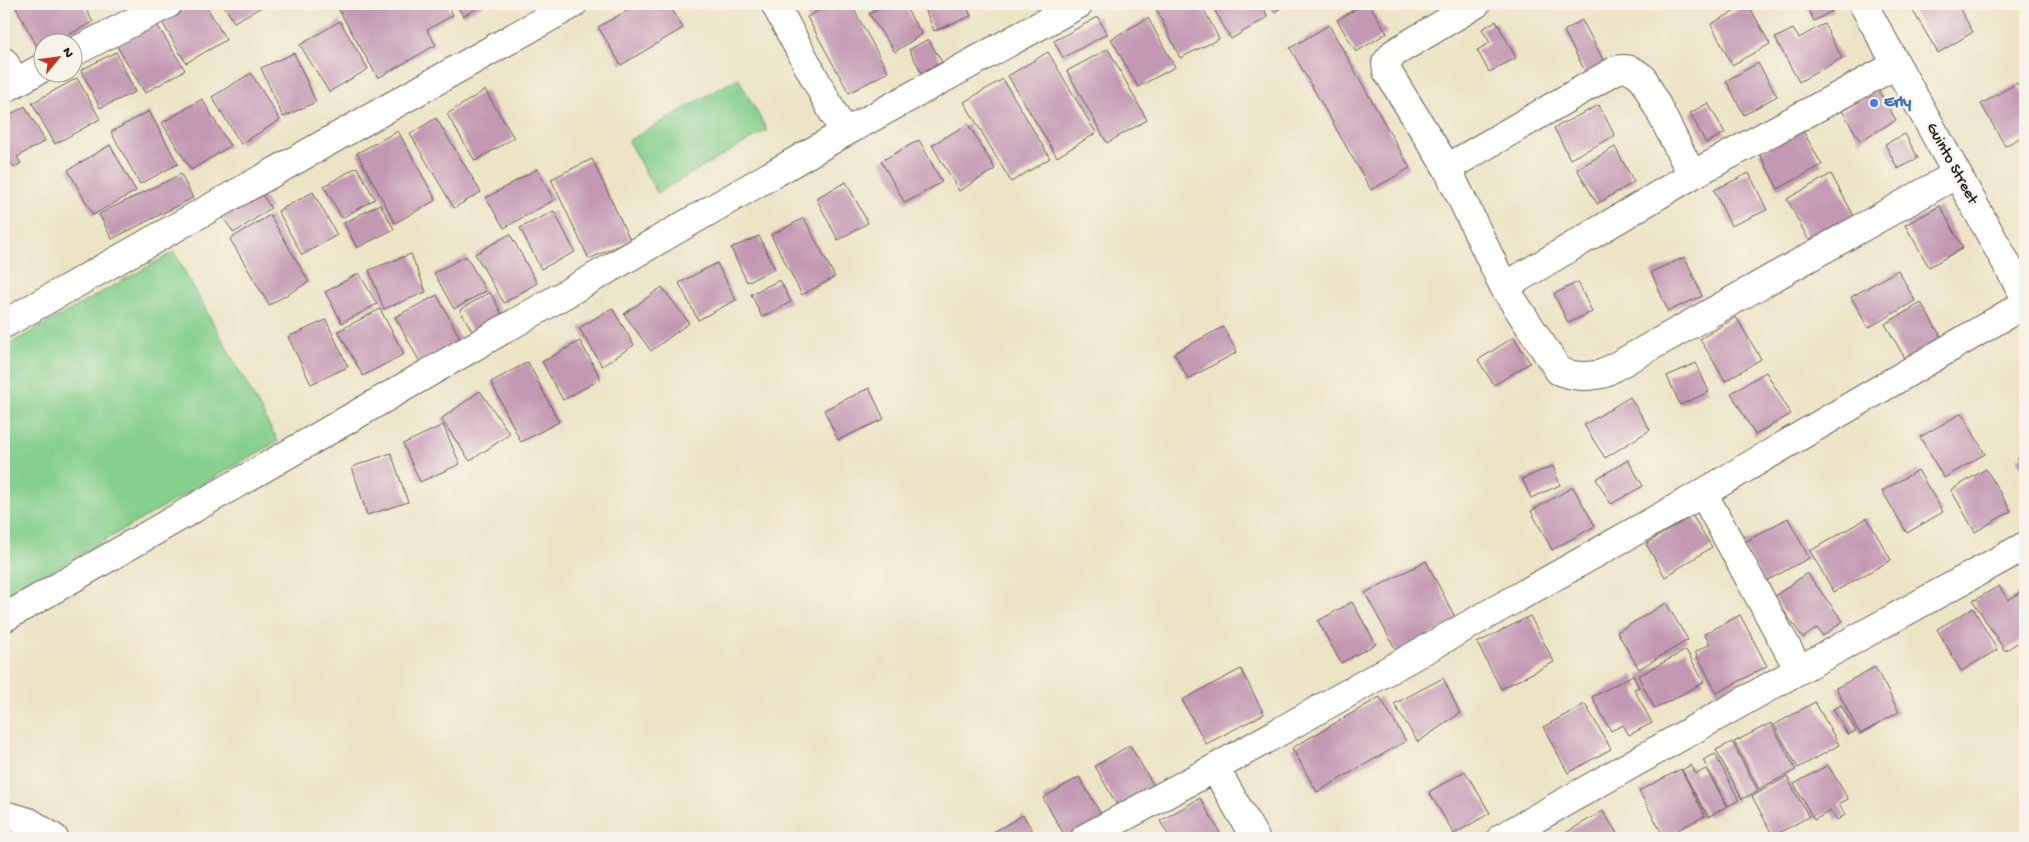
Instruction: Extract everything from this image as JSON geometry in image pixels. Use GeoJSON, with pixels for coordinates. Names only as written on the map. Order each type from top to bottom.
{"type":"FeatureCollection","features":[{"type":"Feature","properties":{"kind":"street"},"geometry":{"type":"LineString","coordinates":[[82,47],[168,4]]}},
{"type":"Feature","properties":{"kind":"street"},"geometry":{"type":"LineString","coordinates":[[4,324],[573,4]]}},
{"type":"Feature","properties":{"kind":"street"},"geometry":{"type":"LineString","coordinates":[[775,4],[844,133]]}},
{"type":"Feature","properties":{"kind":"street"},"geometry":{"type":"LineString","coordinates":[[4,618],[844,133],[1079,4]]}},
{"type":"Feature","properties":{"kind":"street"},"geometry":{"type":"LineString","coordinates":[[1476,4],[1394,53],[1386,64],[1386,71],[1447,168],[1504,287],[1559,371],[1571,376],[1585,377],[1602,374],[1957,174]]}},
{"type":"Feature","properties":{"kind":"street","name":"Guinto Street"},"geometry":{"type":"LineString","coordinates":[[1863,4],[2025,298]]}},
{"type":"Feature","properties":{"kind":"street"},"geometry":{"type":"LineString","coordinates":[[1504,287],[1692,175],[1896,65]]}},
{"type":"Feature","properties":{"kind":"street"},"geometry":{"type":"LineString","coordinates":[[1447,168],[1616,70],[1626,68],[1632,69],[1643,78],[1692,175]]}},
{"type":"Feature","properties":{"kind":"street"},"geometry":{"type":"LineString","coordinates":[[8,77],[32,71]]}},
{"type":"Feature","properties":{"kind":"street"},"geometry":{"type":"LineString","coordinates":[[1091,837],[1703,493],[2025,304]]}},
{"type":"Feature","properties":{"kind":"street"},"geometry":{"type":"LineString","coordinates":[[1703,493],[1799,670]]}},
{"type":"Feature","properties":{"kind":"street"},"geometry":{"type":"LineString","coordinates":[[1501,838],[1799,670],[2025,546]]}},
{"type":"Feature","properties":{"kind":"street"},"geometry":{"type":"LineString","coordinates":[[1215,768],[1255,838]]}},
{"type":"Feature","properties":{"kind":"street"},"geometry":{"type":"LineString","coordinates":[[4,815],[28,822],[54,838]]}},
{"type":"Feature","properties":{"kind":"green space"},"geometry":{"type":"Polygon","coordinates":[[[738,78],[767,130],[657,193],[628,141],[738,78]]]}},
{"type":"Feature","properties":{"kind":"green space"},"geometry":{"type":"Polygon","coordinates":[[[174,252],[278,441],[4,598],[4,347],[174,252]]]}},
{"type":"Feature","properties":{"kind":"building"},"geometry":{"type":"Polygon","coordinates":[[[14,4],[83,4],[93,22],[74,32],[32,32],[32,37],[14,4]]]}},
{"type":"Feature","properties":{"kind":"building"},"geometry":{"type":"Polygon","coordinates":[[[194,4],[205,4],[226,40],[186,63],[162,22],[194,4]]]}},
{"type":"Feature","properties":{"kind":"building"},"geometry":{"type":"Polygon","coordinates":[[[223,4],[267,4],[234,22],[223,4]]]}},
{"type":"Feature","properties":{"kind":"building"},"geometry":{"type":"Polygon","coordinates":[[[447,4],[453,15],[427,30],[436,45],[378,78],[336,5],[447,4]]]}},
{"type":"Feature","properties":{"kind":"building"},"geometry":{"type":"Polygon","coordinates":[[[456,4],[485,4],[463,16],[456,4]]]}},
{"type":"Feature","properties":{"kind":"building"},"geometry":{"type":"Polygon","coordinates":[[[639,4],[669,4],[683,28],[621,65],[598,27],[639,4]]]}},
{"type":"Feature","properties":{"kind":"building"},"geometry":{"type":"Polygon","coordinates":[[[832,4],[851,4],[888,72],[849,93],[807,17],[832,4]]]}},
{"type":"Feature","properties":{"kind":"building"},"geometry":{"type":"Polygon","coordinates":[[[885,4],[903,4],[922,34],[895,52],[869,14],[885,4]]]}},
{"type":"Feature","properties":{"kind":"building"},"geometry":{"type":"Polygon","coordinates":[[[923,4],[965,4],[971,16],[934,31],[923,4]]]}},
{"type":"Feature","properties":{"kind":"building"},"geometry":{"type":"Polygon","coordinates":[[[1154,4],[1201,4],[1219,39],[1180,58],[1154,4]]]}},
{"type":"Feature","properties":{"kind":"building"},"geometry":{"type":"Polygon","coordinates":[[[1211,4],[1261,4],[1268,17],[1231,39],[1211,4]]]}},
{"type":"Feature","properties":{"kind":"building"},"geometry":{"type":"Polygon","coordinates":[[[1269,4],[1288,4],[1274,12],[1269,4]]]}},
{"type":"Feature","properties":{"kind":"building"},"geometry":{"type":"Polygon","coordinates":[[[1364,4],[1369,4],[1387,33],[1356,52],[1337,20],[1364,4]]]}},
{"type":"Feature","properties":{"kind":"building"},"geometry":{"type":"Polygon","coordinates":[[[1748,4],[1770,44],[1732,65],[1711,24],[1748,4]]]}},
{"type":"Feature","properties":{"kind":"building"},"geometry":{"type":"Polygon","coordinates":[[[1805,4],[1830,4],[1834,10],[1814,21],[1805,4]]]}},
{"type":"Feature","properties":{"kind":"building"},"geometry":{"type":"Polygon","coordinates":[[[1925,4],[1957,4],[1973,32],[1938,53],[1913,11],[1925,4]]]}},
{"type":"Feature","properties":{"kind":"building"},"geometry":{"type":"Polygon","coordinates":[[[1098,17],[1107,34],[1063,58],[1054,41],[1098,17]]]}},
{"type":"Feature","properties":{"kind":"building"},"geometry":{"type":"Polygon","coordinates":[[[1148,18],[1175,67],[1138,87],[1111,39],[1148,18]]]}},
{"type":"Feature","properties":{"kind":"building"},"geometry":{"type":"Polygon","coordinates":[[[1582,20],[1605,63],[1586,73],[1564,31],[1582,20]]]}},
{"type":"Feature","properties":{"kind":"building"},"geometry":{"type":"Polygon","coordinates":[[[340,21],[368,69],[329,92],[300,45],[340,21]]]}},
{"type":"Feature","properties":{"kind":"building"},"geometry":{"type":"Polygon","coordinates":[[[1496,21],[1516,58],[1489,72],[1477,50],[1490,43],[1482,29],[1496,21]]]}},
{"type":"Feature","properties":{"kind":"building"},"geometry":{"type":"Polygon","coordinates":[[[156,23],[185,70],[145,93],[117,46],[156,23]]]}},
{"type":"Feature","properties":{"kind":"building"},"geometry":{"type":"Polygon","coordinates":[[[1824,24],[1842,58],[1799,82],[1775,38],[1793,29],[1799,38],[1824,24]]]}},
{"type":"Feature","properties":{"kind":"building"},"geometry":{"type":"Polygon","coordinates":[[[1329,25],[1410,168],[1371,190],[1290,48],[1329,25]]]}},
{"type":"Feature","properties":{"kind":"building"},"geometry":{"type":"Polygon","coordinates":[[[928,39],[942,62],[922,73],[909,50],[928,39]]]}},
{"type":"Feature","properties":{"kind":"building"},"geometry":{"type":"Polygon","coordinates":[[[1108,49],[1147,120],[1107,143],[1067,71],[1108,49]]]}},
{"type":"Feature","properties":{"kind":"building"},"geometry":{"type":"Polygon","coordinates":[[[116,52],[135,92],[100,108],[82,69],[116,52]]]}},
{"type":"Feature","properties":{"kind":"building"},"geometry":{"type":"Polygon","coordinates":[[[1048,52],[1096,133],[1057,157],[1008,76],[1048,52]]]}},
{"type":"Feature","properties":{"kind":"building"},"geometry":{"type":"Polygon","coordinates":[[[294,53],[316,102],[283,117],[261,68],[294,53]]]}},
{"type":"Feature","properties":{"kind":"building"},"geometry":{"type":"Polygon","coordinates":[[[1758,63],[1777,96],[1744,115],[1726,81],[1758,63]]]}},
{"type":"Feature","properties":{"kind":"building"},"geometry":{"type":"Polygon","coordinates":[[[251,73],[280,120],[241,144],[212,97],[251,73]]]}},
{"type":"Feature","properties":{"kind":"building"},"geometry":{"type":"Polygon","coordinates":[[[1003,79],[1050,158],[1011,182],[964,102],[1003,79]]]}},
{"type":"Feature","properties":{"kind":"building"},"geometry":{"type":"Polygon","coordinates":[[[70,82],[79,82],[100,119],[55,144],[32,103],[70,82]]]}},
{"type":"Feature","properties":{"kind":"building"},"geometry":{"type":"Polygon","coordinates":[[[2017,83],[2025,97],[2025,135],[2005,146],[1981,104],[2017,83]]]}},
{"type":"Feature","properties":{"kind":"building"},"geometry":{"type":"Polygon","coordinates":[[[485,90],[514,138],[475,161],[447,114],[485,90]]]}},
{"type":"Feature","properties":{"kind":"building"},"geometry":{"type":"Polygon","coordinates":[[[1878,90],[1896,120],[1860,141],[1842,111],[1878,90]]]}},
{"type":"Feature","properties":{"kind":"building"},"geometry":{"type":"Polygon","coordinates":[[[202,99],[230,146],[191,170],[162,123],[202,99]]]}},
{"type":"Feature","properties":{"kind":"building"},"geometry":{"type":"Polygon","coordinates":[[[1708,103],[1725,133],[1706,143],[1690,113],[1708,103]]]}},
{"type":"Feature","properties":{"kind":"building"},"geometry":{"type":"Polygon","coordinates":[[[1599,105],[1615,136],[1570,159],[1554,128],[1599,105]]]}},
{"type":"Feature","properties":{"kind":"building"},"geometry":{"type":"Polygon","coordinates":[[[25,106],[45,141],[17,157],[21,163],[14,168],[10,161],[4,165],[4,110],[6,108],[10,115],[25,106]]]}},
{"type":"Feature","properties":{"kind":"building"},"geometry":{"type":"Polygon","coordinates":[[[149,111],[178,164],[140,184],[111,132],[149,111]]]}},
{"type":"Feature","properties":{"kind":"building"},"geometry":{"type":"Polygon","coordinates":[[[436,118],[481,192],[454,208],[410,134],[436,118]]]}},
{"type":"Feature","properties":{"kind":"building"},"geometry":{"type":"Polygon","coordinates":[[[968,124],[995,169],[959,191],[932,145],[968,124]]]}},
{"type":"Feature","properties":{"kind":"building"},"geometry":{"type":"Polygon","coordinates":[[[1802,129],[1822,165],[1778,189],[1759,153],[1802,129]]]}},
{"type":"Feature","properties":{"kind":"building"},"geometry":{"type":"Polygon","coordinates":[[[398,131],[436,200],[395,223],[357,153],[398,131]]]}},
{"type":"Feature","properties":{"kind":"building"},"geometry":{"type":"Polygon","coordinates":[[[1905,134],[1918,158],[1898,169],[1885,144],[1905,134]]]}},
{"type":"Feature","properties":{"kind":"building"},"geometry":{"type":"Polygon","coordinates":[[[919,140],[942,182],[905,203],[881,161],[919,140]]]}},
{"type":"Feature","properties":{"kind":"building"},"geometry":{"type":"Polygon","coordinates":[[[110,145],[136,191],[93,215],[68,170],[110,145]]]}},
{"type":"Feature","properties":{"kind":"building"},"geometry":{"type":"Polygon","coordinates":[[[1615,147],[1634,182],[1597,204],[1577,169],[1615,147]]]}},
{"type":"Feature","properties":{"kind":"building"},"geometry":{"type":"Polygon","coordinates":[[[592,159],[630,240],[589,259],[551,179],[592,159]]]}},
{"type":"Feature","properties":{"kind":"building"},"geometry":{"type":"Polygon","coordinates":[[[357,167],[375,199],[342,218],[324,186],[357,167]]]}},
{"type":"Feature","properties":{"kind":"building"},"geometry":{"type":"Polygon","coordinates":[[[537,169],[554,200],[504,228],[486,198],[537,169]]]}},
{"type":"Feature","properties":{"kind":"building"},"geometry":{"type":"Polygon","coordinates":[[[1749,173],[1767,210],[1731,226],[1714,190],[1749,173]]]}},
{"type":"Feature","properties":{"kind":"building"},"geometry":{"type":"Polygon","coordinates":[[[181,174],[193,198],[112,239],[99,214],[181,174]]]}},
{"type":"Feature","properties":{"kind":"building"},"geometry":{"type":"Polygon","coordinates":[[[1831,174],[1854,216],[1809,241],[1787,199],[1831,174]]]}},
{"type":"Feature","properties":{"kind":"building"},"geometry":{"type":"Polygon","coordinates":[[[846,182],[868,223],[838,240],[816,198],[846,182]]]}},
{"type":"Feature","properties":{"kind":"building"},"geometry":{"type":"Polygon","coordinates":[[[260,191],[271,208],[234,233],[222,216],[260,191]]]}},
{"type":"Feature","properties":{"kind":"building"},"geometry":{"type":"Polygon","coordinates":[[[313,192],[337,235],[302,255],[278,211],[313,192]]]}},
{"type":"Feature","properties":{"kind":"building"},"geometry":{"type":"Polygon","coordinates":[[[380,204],[394,229],[357,248],[344,223],[380,204]]]}},
{"type":"Feature","properties":{"kind":"building"},"geometry":{"type":"Polygon","coordinates":[[[1940,206],[1963,248],[1929,267],[1905,225],[1940,206]]]}},
{"type":"Feature","properties":{"kind":"building"},"geometry":{"type":"Polygon","coordinates":[[[554,211],[575,252],[541,269],[520,228],[554,211]]]}},
{"type":"Feature","properties":{"kind":"building"},"geometry":{"type":"Polygon","coordinates":[[[270,215],[309,282],[269,305],[230,239],[270,215]]]}},
{"type":"Feature","properties":{"kind":"building"},"geometry":{"type":"Polygon","coordinates":[[[804,218],[835,277],[802,295],[771,235],[804,218]]]}},
{"type":"Feature","properties":{"kind":"building"},"geometry":{"type":"Polygon","coordinates":[[[510,234],[537,283],[504,303],[475,254],[510,234]]]}},
{"type":"Feature","properties":{"kind":"building"},"geometry":{"type":"Polygon","coordinates":[[[759,236],[775,269],[747,282],[731,248],[759,236]]]}},
{"type":"Feature","properties":{"kind":"building"},"geometry":{"type":"Polygon","coordinates":[[[411,254],[426,292],[384,309],[369,270],[411,254]]]}},
{"type":"Feature","properties":{"kind":"building"},"geometry":{"type":"Polygon","coordinates":[[[466,256],[486,291],[454,309],[434,273],[466,256]]]}},
{"type":"Feature","properties":{"kind":"building"},"geometry":{"type":"Polygon","coordinates":[[[1685,257],[1702,296],[1668,311],[1651,272],[1685,257]]]}},
{"type":"Feature","properties":{"kind":"building"},"geometry":{"type":"Polygon","coordinates":[[[717,263],[736,300],[698,320],[679,283],[717,263]]]}},
{"type":"Feature","properties":{"kind":"building"},"geometry":{"type":"Polygon","coordinates":[[[1898,270],[1915,301],[1868,328],[1851,297],[1898,270]]]}},
{"type":"Feature","properties":{"kind":"building"},"geometry":{"type":"Polygon","coordinates":[[[359,273],[377,304],[342,323],[325,292],[359,273]]]}},
{"type":"Feature","properties":{"kind":"building"},"geometry":{"type":"Polygon","coordinates":[[[780,280],[791,302],[762,317],[751,294],[780,280]]]}},
{"type":"Feature","properties":{"kind":"building"},"geometry":{"type":"Polygon","coordinates":[[[1578,282],[1592,312],[1568,323],[1554,294],[1578,282]]]}},
{"type":"Feature","properties":{"kind":"building"},"geometry":{"type":"Polygon","coordinates":[[[662,287],[689,323],[651,351],[624,314],[662,287]]]}},
{"type":"Feature","properties":{"kind":"building"},"geometry":{"type":"Polygon","coordinates":[[[490,292],[504,318],[474,334],[460,310],[490,292]]]}},
{"type":"Feature","properties":{"kind":"building"},"geometry":{"type":"Polygon","coordinates":[[[437,295],[461,340],[420,362],[395,317],[437,295]]]}},
{"type":"Feature","properties":{"kind":"building"},"geometry":{"type":"Polygon","coordinates":[[[1921,303],[1946,345],[1910,367],[1885,324],[1921,303]]]}},
{"type":"Feature","properties":{"kind":"building"},"geometry":{"type":"Polygon","coordinates":[[[612,308],[634,345],[602,366],[579,328],[612,308]]]}},
{"type":"Feature","properties":{"kind":"building"},"geometry":{"type":"Polygon","coordinates":[[[380,309],[404,354],[363,376],[338,331],[380,309]]]}},
{"type":"Feature","properties":{"kind":"building"},"geometry":{"type":"Polygon","coordinates":[[[1736,317],[1761,359],[1725,381],[1700,339],[1736,317]]]}},
{"type":"Feature","properties":{"kind":"building"},"geometry":{"type":"Polygon","coordinates":[[[326,320],[348,367],[311,384],[288,337],[326,320]]]}},
{"type":"Feature","properties":{"kind":"building"},"geometry":{"type":"Polygon","coordinates":[[[1223,327],[1237,352],[1188,379],[1174,353],[1223,327]]]}},
{"type":"Feature","properties":{"kind":"building"},"geometry":{"type":"Polygon","coordinates":[[[1514,337],[1530,363],[1494,385],[1478,360],[1514,337]]]}},
{"type":"Feature","properties":{"kind":"building"},"geometry":{"type":"Polygon","coordinates":[[[580,341],[601,379],[563,400],[542,362],[580,341]]]}},
{"type":"Feature","properties":{"kind":"building"},"geometry":{"type":"Polygon","coordinates":[[[528,362],[559,422],[521,442],[491,382],[528,362]]]}},
{"type":"Feature","properties":{"kind":"building"},"geometry":{"type":"Polygon","coordinates":[[[1696,363],[1709,392],[1680,405],[1667,376],[1696,363]]]}},
{"type":"Feature","properties":{"kind":"building"},"geometry":{"type":"Polygon","coordinates":[[[1766,372],[1791,414],[1755,435],[1731,393],[1766,372]]]}},
{"type":"Feature","properties":{"kind":"building"},"geometry":{"type":"Polygon","coordinates":[[[869,388],[884,419],[838,440],[824,410],[869,388]]]}},
{"type":"Feature","properties":{"kind":"building"},"geometry":{"type":"Polygon","coordinates":[[[480,391],[510,434],[470,461],[441,419],[480,391]]]}},
{"type":"Feature","properties":{"kind":"building"},"geometry":{"type":"Polygon","coordinates":[[[1630,397],[1650,430],[1605,458],[1584,425],[1630,397]]]}},
{"type":"Feature","properties":{"kind":"building"},"geometry":{"type":"Polygon","coordinates":[[[1962,413],[1985,454],[1944,478],[1920,437],[1962,413]]]}},
{"type":"Feature","properties":{"kind":"building"},"geometry":{"type":"Polygon","coordinates":[[[443,425],[460,464],[420,482],[403,444],[443,425]]]}},
{"type":"Feature","properties":{"kind":"building"},"geometry":{"type":"Polygon","coordinates":[[[391,453],[408,502],[367,515],[352,467],[391,453]]]}},
{"type":"Feature","properties":{"kind":"building"},"geometry":{"type":"Polygon","coordinates":[[[2025,454],[2025,474],[2017,459],[2025,454]]]}},
{"type":"Feature","properties":{"kind":"building"},"geometry":{"type":"Polygon","coordinates":[[[1628,460],[1643,486],[1611,504],[1596,479],[1628,460]]]}},
{"type":"Feature","properties":{"kind":"building"},"geometry":{"type":"Polygon","coordinates":[[[1553,466],[1560,485],[1531,498],[1522,479],[1553,466]]]}},
{"type":"Feature","properties":{"kind":"building"},"geometry":{"type":"Polygon","coordinates":[[[1986,469],[2011,511],[1975,532],[1951,490],[1986,469]]]}},
{"type":"Feature","properties":{"kind":"building"},"geometry":{"type":"Polygon","coordinates":[[[1918,470],[1943,512],[1907,533],[1882,491],[1918,470]]]}},
{"type":"Feature","properties":{"kind":"building"},"geometry":{"type":"Polygon","coordinates":[[[1573,487],[1595,526],[1552,550],[1531,511],[1573,487]]]}},
{"type":"Feature","properties":{"kind":"building"},"geometry":{"type":"Polygon","coordinates":[[[1692,515],[1712,547],[1665,577],[1646,544],[1692,515]]]}},
{"type":"Feature","properties":{"kind":"building"},"geometry":{"type":"Polygon","coordinates":[[[1788,518],[1809,558],[1764,582],[1743,543],[1788,518]]]}},
{"type":"Feature","properties":{"kind":"building"},"geometry":{"type":"Polygon","coordinates":[[[1867,518],[1891,560],[1834,592],[1810,551],[1867,518]]]}},
{"type":"Feature","properties":{"kind":"building"},"geometry":{"type":"Polygon","coordinates":[[[1426,561],[1457,621],[1397,652],[1365,593],[1426,561]]]}},
{"type":"Feature","properties":{"kind":"building"},"geometry":{"type":"Polygon","coordinates":[[[1807,573],[1843,621],[1823,636],[1817,628],[1803,638],[1774,597],[1807,573]]]}},
{"type":"Feature","properties":{"kind":"building"},"geometry":{"type":"Polygon","coordinates":[[[1999,586],[2008,600],[2025,589],[2025,638],[2005,651],[1973,601],[1999,586]]]}},
{"type":"Feature","properties":{"kind":"building"},"geometry":{"type":"Polygon","coordinates":[[[1352,602],[1376,644],[1341,663],[1318,621],[1352,602]]]}},
{"type":"Feature","properties":{"kind":"building"},"geometry":{"type":"Polygon","coordinates":[[[1666,603],[1688,640],[1639,669],[1617,632],[1666,603]]]}},
{"type":"Feature","properties":{"kind":"building"},"geometry":{"type":"Polygon","coordinates":[[[1973,608],[1997,650],[1961,671],[1937,629],[1973,608]]]}},
{"type":"Feature","properties":{"kind":"building"},"geometry":{"type":"Polygon","coordinates":[[[1740,615],[1767,666],[1717,693],[1695,652],[1710,644],[1704,634],[1740,615]]]}},
{"type":"Feature","properties":{"kind":"building"},"geometry":{"type":"Polygon","coordinates":[[[1530,616],[1554,662],[1501,689],[1477,643],[1530,616]]]}},
{"type":"Feature","properties":{"kind":"building"},"geometry":{"type":"Polygon","coordinates":[[[1686,650],[1704,682],[1655,709],[1638,676],[1686,650]]]}},
{"type":"Feature","properties":{"kind":"building"},"geometry":{"type":"Polygon","coordinates":[[[1875,667],[1899,712],[1860,734],[1836,688],[1875,667]]]}},
{"type":"Feature","properties":{"kind":"building"},"geometry":{"type":"Polygon","coordinates":[[[1241,669],[1264,714],[1206,744],[1182,700],[1241,669]]]}},
{"type":"Feature","properties":{"kind":"building"},"geometry":{"type":"Polygon","coordinates":[[[1633,675],[1639,687],[1634,689],[1652,723],[1629,735],[1623,725],[1611,731],[1592,697],[1633,675]]]}},
{"type":"Feature","properties":{"kind":"building"},"geometry":{"type":"Polygon","coordinates":[[[1443,678],[1460,713],[1418,742],[1394,704],[1443,678]]]}},
{"type":"Feature","properties":{"kind":"building"},"geometry":{"type":"Polygon","coordinates":[[[1380,697],[1406,741],[1317,792],[1292,748],[1380,697]]]}},
{"type":"Feature","properties":{"kind":"building"},"geometry":{"type":"Polygon","coordinates":[[[1815,702],[1839,745],[1798,768],[1774,725],[1815,702]]]}},
{"type":"Feature","properties":{"kind":"building"},"geometry":{"type":"Polygon","coordinates":[[[1585,704],[1611,749],[1568,773],[1543,727],[1585,704]]]}},
{"type":"Feature","properties":{"kind":"building"},"geometry":{"type":"Polygon","coordinates":[[[1841,705],[1856,731],[1848,735],[1833,709],[1841,705]]]}},
{"type":"Feature","properties":{"kind":"building"},"geometry":{"type":"Polygon","coordinates":[[[1771,723],[1796,770],[1759,789],[1734,742],[1771,723]]]}},
{"type":"Feature","properties":{"kind":"building"},"geometry":{"type":"Polygon","coordinates":[[[1732,742],[1758,791],[1742,799],[1716,750],[1732,742]]]}},
{"type":"Feature","properties":{"kind":"building"},"geometry":{"type":"Polygon","coordinates":[[[1130,745],[1155,788],[1119,809],[1095,766],[1130,745]]]}},
{"type":"Feature","properties":{"kind":"building"},"geometry":{"type":"Polygon","coordinates":[[[1715,754],[1739,800],[1728,806],[1703,760],[1715,754]]]}},
{"type":"Feature","properties":{"kind":"building"},"geometry":{"type":"Polygon","coordinates":[[[1691,765],[1696,774],[1706,769],[1727,806],[1708,817],[1682,770],[1691,765]]]}},
{"type":"Feature","properties":{"kind":"building"},"geometry":{"type":"Polygon","coordinates":[[[1828,765],[1848,799],[1839,804],[1845,815],[1837,820],[1831,811],[1814,820],[1794,784],[1828,765]]]}},
{"type":"Feature","properties":{"kind":"building"},"geometry":{"type":"Polygon","coordinates":[[[1681,769],[1705,816],[1664,837],[1639,791],[1681,769]]]}},
{"type":"Feature","properties":{"kind":"building"},"geometry":{"type":"Polygon","coordinates":[[[1465,771],[1490,813],[1454,834],[1429,792],[1465,771]]]}},
{"type":"Feature","properties":{"kind":"building"},"geometry":{"type":"Polygon","coordinates":[[[1079,777],[1104,819],[1071,838],[1066,838],[1043,798],[1079,777]]]}},
{"type":"Feature","properties":{"kind":"building"},"geometry":{"type":"Polygon","coordinates":[[[1787,777],[1809,817],[1773,836],[1752,796],[1787,777]]]}},
{"type":"Feature","properties":{"kind":"building"},"geometry":{"type":"Polygon","coordinates":[[[1200,798],[1223,838],[1170,838],[1160,821],[1200,798]]]}},
{"type":"Feature","properties":{"kind":"building"},"geometry":{"type":"Polygon","coordinates":[[[1603,811],[1620,838],[1557,838],[1603,811]]]}},
{"type":"Feature","properties":{"kind":"building"},"geometry":{"type":"Polygon","coordinates":[[[1023,815],[1037,838],[989,838],[987,836],[1023,815]]]}},
{"type":"Feature","properties":{"kind":"place","name":"Erly"},"geometry":{"type":"Point","coordinates":[1874,103]}}]}
